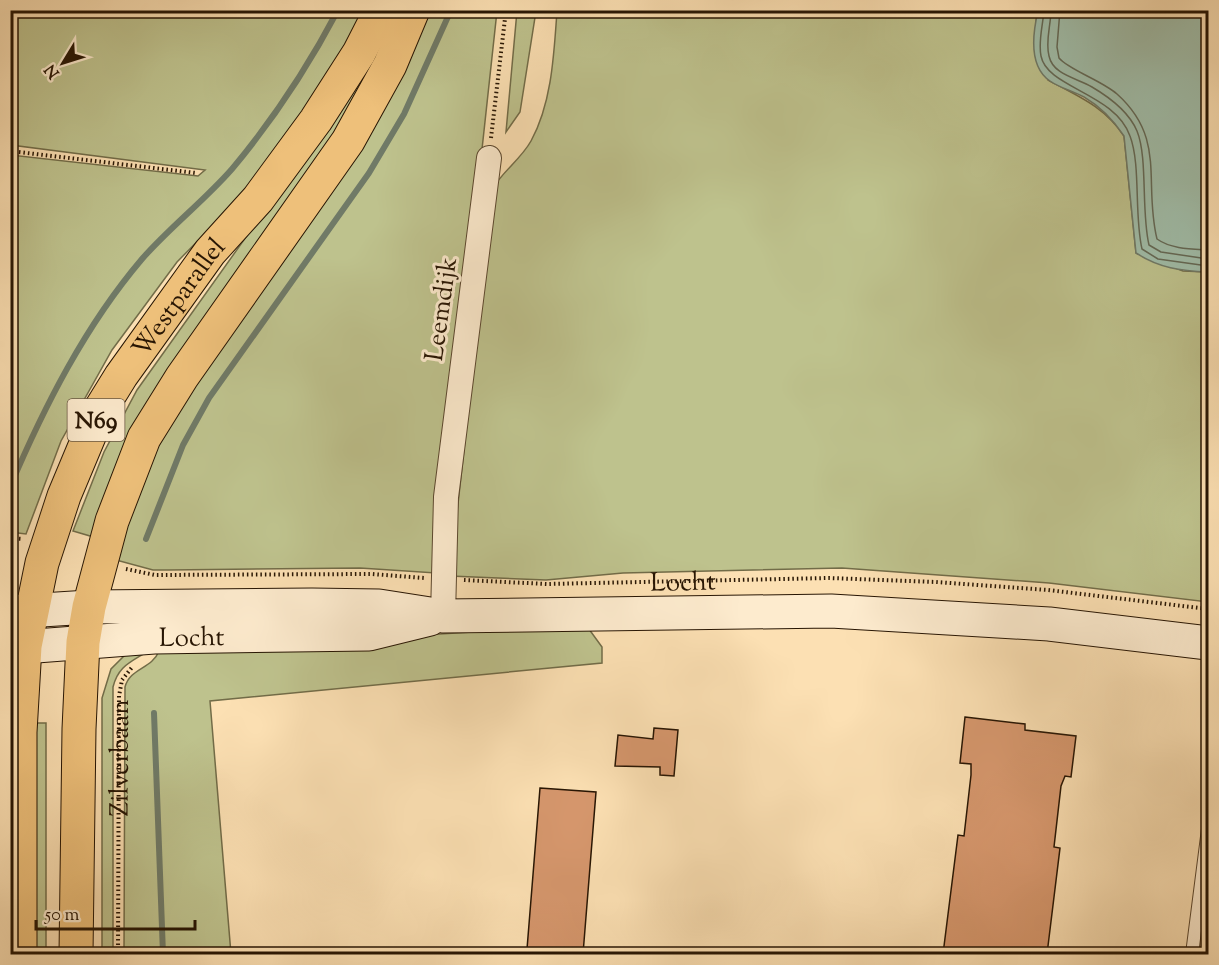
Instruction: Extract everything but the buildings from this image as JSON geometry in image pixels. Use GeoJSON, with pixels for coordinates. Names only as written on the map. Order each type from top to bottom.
{"type":"FeatureCollection","features":[{"type":"Feature","properties":{"kind":"main road","name":"Westparallel"},"geometry":{"type":"LineString","coordinates":[[20,612],[42,563],[64,496],[100,410],[127,367],[210,252],[258,199],[316,120],[359,53],[381,10]]}},
{"type":"Feature","properties":{"kind":"main road","name":"Westparallel"},"geometry":{"type":"LineString","coordinates":[[88,607],[112,521],[144,438],[182,377],[348,141],[390,65],[413,10]]}},
{"type":"Feature","properties":{"kind":"main road","name":"N69"},"geometry":{"type":"LineString","coordinates":[[83,642],[88,607]]}},
{"type":"Feature","properties":{"kind":"main road","name":"N69"},"geometry":{"type":"LineString","coordinates":[[20,612],[15,726],[20,954]]}},
{"type":"Feature","properties":{"kind":"main road","name":"Zilverbaan"},"geometry":{"type":"LineString","coordinates":[[76,954],[78,729],[83,642]]}},
{"type":"Feature","properties":{"kind":"street","name":"Leemdijk"},"geometry":{"type":"LineString","coordinates":[[443,616],[442,579],[448,486],[489,158]]}},
{"type":"Feature","properties":{"kind":"street","name":"Locht"},"geometry":{"type":"LineString","coordinates":[[18,647],[83,642],[154,622],[379,606],[443,616],[831,611],[1049,624],[1209,643]]}},
{"type":"Feature","properties":{"kind":"street","name":"Locht"},"geometry":{"type":"LineString","coordinates":[[20,612],[88,607],[154,622]]}},
{"type":"Feature","properties":{"kind":"lane"},"geometry":{"type":"LineString","coordinates":[[1192,954],[1209,829]]}},
{"type":"Feature","properties":{"kind":"path"},"geometry":{"type":"LineString","coordinates":[[489,158],[506,10]]}},
{"type":"Feature","properties":{"kind":"path"},"geometry":{"type":"LineString","coordinates":[[10,151],[196,173]]}},
{"type":"Feature","properties":{"kind":"path","name":"Locht"},"geometry":{"type":"LineString","coordinates":[[155,574],[372,574],[537,584],[818,578],[936,582],[1048,590],[1209,609]]}},
{"type":"Feature","properties":{"kind":"path","name":"Zilverbaan"},"geometry":{"type":"LineString","coordinates":[[118,954],[120,687],[125,674],[150,655],[154,622],[155,574]]}},
{"type":"Feature","properties":{"kind":"green space"},"geometry":{"type":"Polygon","coordinates":[[[10,11],[369,11],[255,183],[177,262],[112,350],[61,441],[26,534],[10,532],[11,155],[198,176],[205,170],[11,145],[10,11]]]}},
{"type":"Feature","properties":{"kind":"green space"},"geometry":{"type":"Polygon","coordinates":[[[407,11],[97,538],[73,531],[104,452],[137,390],[407,11]]]}},
{"type":"Feature","properties":{"kind":"green space"},"geometry":{"type":"Polygon","coordinates":[[[420,11],[497,11],[436,573],[360,568],[153,570],[116,560],[145,468],[420,11]]]}},
{"type":"Feature","properties":{"kind":"green space"},"geometry":{"type":"Polygon","coordinates":[[[517,11],[536,11],[520,112],[506,132],[517,11]]]}},
{"type":"Feature","properties":{"kind":"green space"},"geometry":{"type":"Polygon","coordinates":[[[557,11],[1038,11],[1036,21],[1048,80],[1100,110],[1124,136],[1136,253],[1183,271],[1208,272],[1208,602],[1049,583],[842,568],[623,573],[546,580],[450,576],[493,188],[531,141],[544,111],[551,78],[557,11]]]}},
{"type":"Feature","properties":{"kind":"green space"},"geometry":{"type":"Polygon","coordinates":[[[586,625],[602,647],[602,663],[210,701],[231,954],[124,954],[125,687],[131,676],[151,662],[159,651],[586,625]]]}},
{"type":"Feature","properties":{"kind":"green space"},"geometry":{"type":"Polygon","coordinates":[[[127,653],[145,653],[121,670],[113,687],[113,954],[102,954],[102,698],[111,669],[127,653]]]}},
{"type":"Feature","properties":{"kind":"green space"},"geometry":{"type":"Polygon","coordinates":[[[32,723],[46,723],[46,954],[32,954],[32,723]]]}},
{"type":"Feature","properties":{"kind":"water"},"geometry":{"type":"Polygon","coordinates":[[[1038,11],[1208,11],[1208,272],[1170,268],[1136,253],[1124,136],[1096,105],[1043,75],[1035,58],[1034,48],[1038,11]]]}},
{"type":"Feature","properties":{"kind":"waterway"},"geometry":{"type":"LineString","coordinates":[[10,487],[67,368],[102,312],[142,259],[221,181],[262,132],[315,52],[338,10]]}},
{"type":"Feature","properties":{"kind":"waterway"},"geometry":{"type":"LineString","coordinates":[[146,539],[183,445],[209,398],[369,173],[404,114],[451,10]]}},
{"type":"Feature","properties":{"kind":"waterway"},"geometry":{"type":"LineString","coordinates":[[154,713],[163,954]]}}]}
